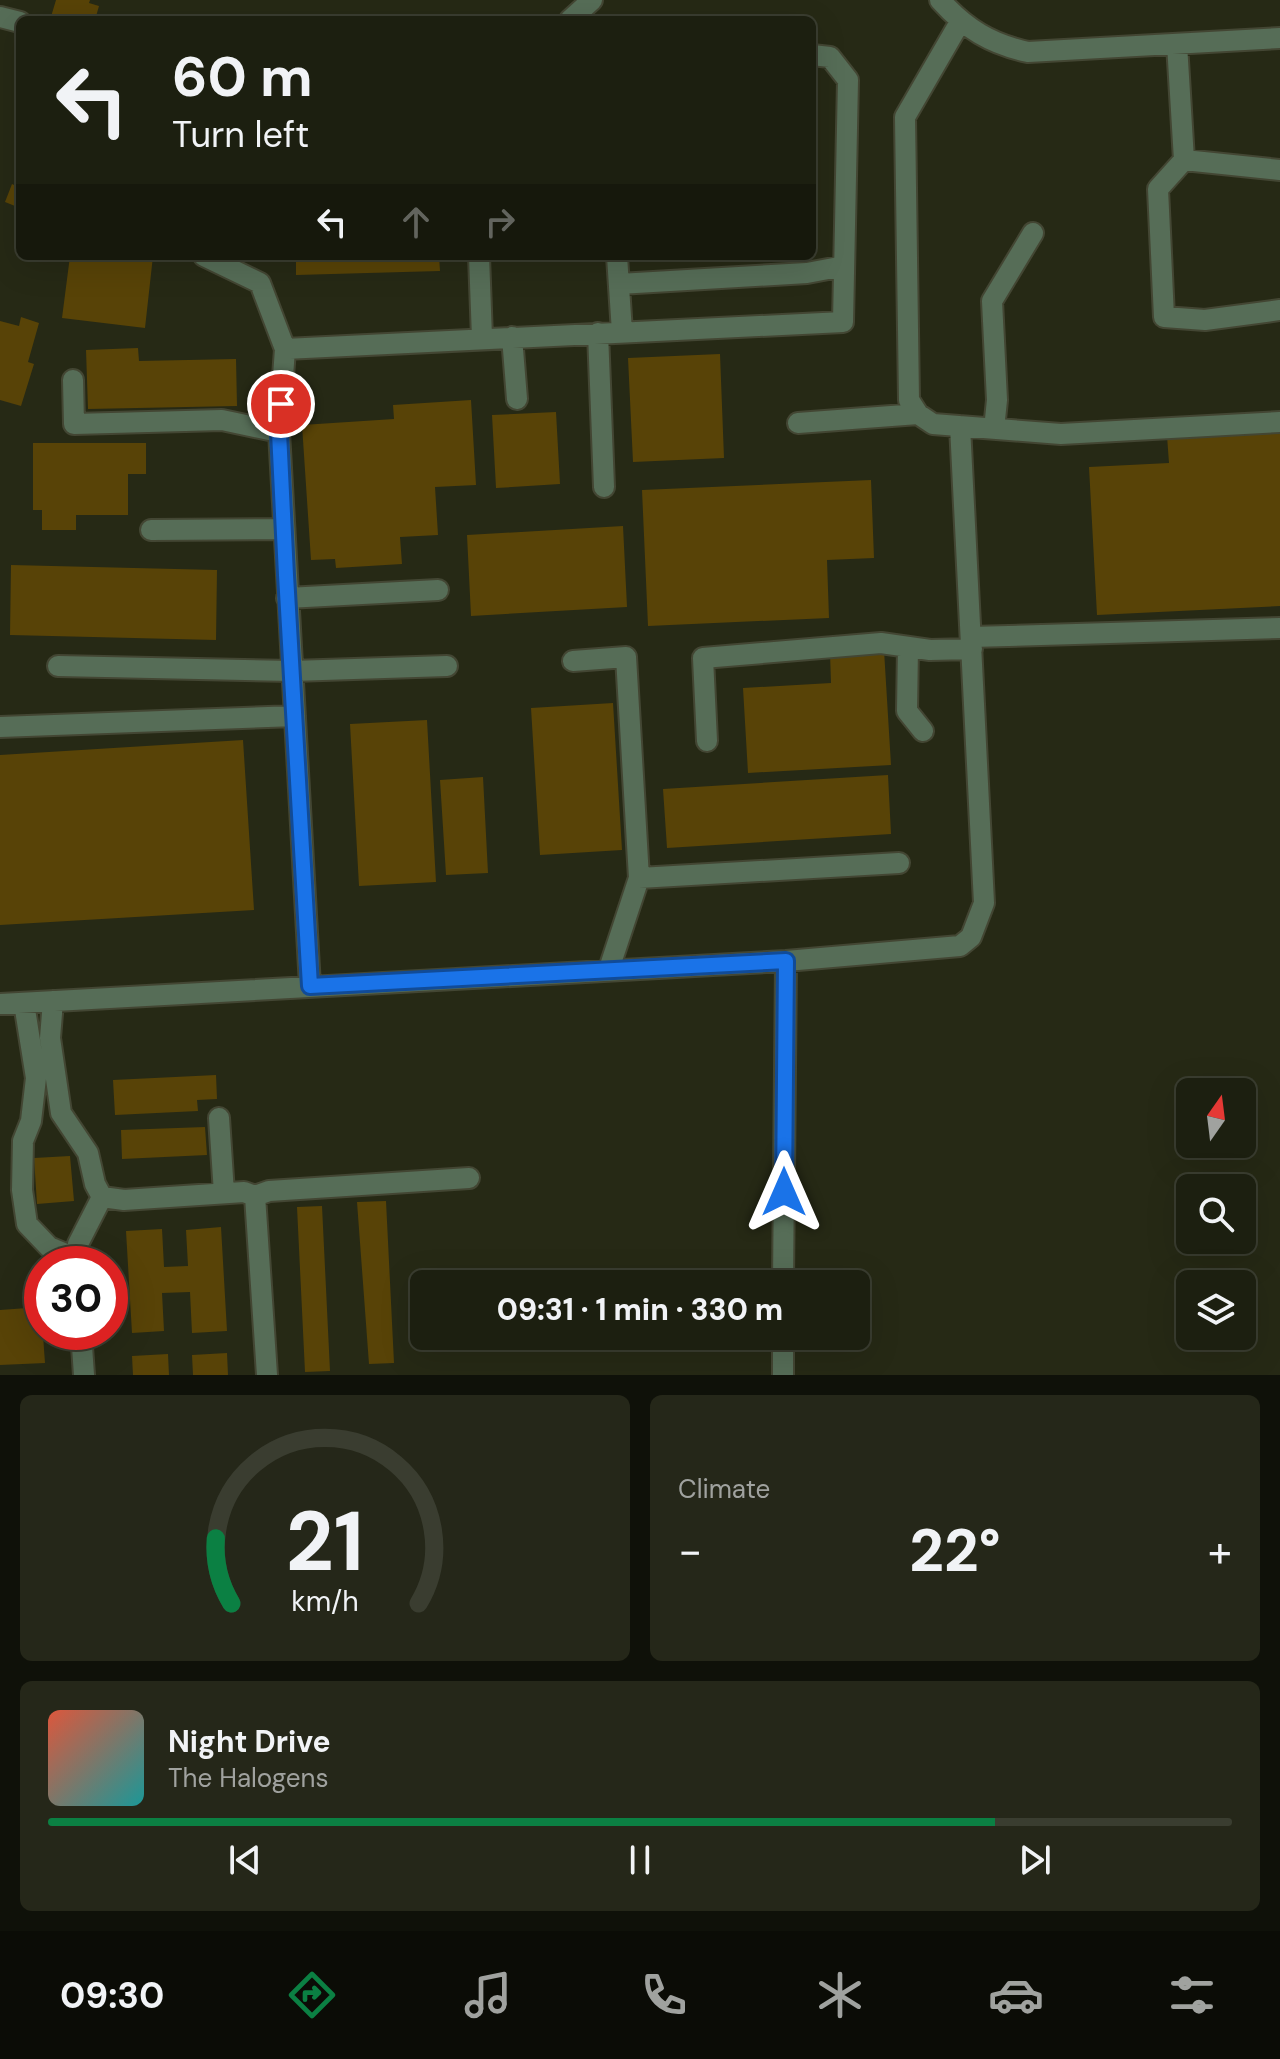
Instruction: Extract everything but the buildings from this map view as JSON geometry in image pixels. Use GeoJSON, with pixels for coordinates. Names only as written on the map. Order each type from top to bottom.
{"type":"FeatureCollection","features":[{"type":"Feature","properties":{"kind":"street"},"geometry":{"type":"LineString","coordinates":[[574,16],[592,0]]}},
{"type":"Feature","properties":{"kind":"street"},"geometry":{"type":"LineString","coordinates":[[940,0],[960,22],[997,45],[1028,52],[1280,38]]}},
{"type":"Feature","properties":{"kind":"street"},"geometry":{"type":"LineString","coordinates":[[960,22],[905,117],[909,400],[918,414],[933,424],[1061,434],[1280,422]]}},
{"type":"Feature","properties":{"kind":"street"},"geometry":{"type":"LineString","coordinates":[[1177,44],[1184,160],[1158,189],[1164,317],[1205,320],[1280,310]]}},
{"type":"Feature","properties":{"kind":"street"},"geometry":{"type":"LineString","coordinates":[[285,349],[843,322],[848,80],[830,57],[816,55]]}},
{"type":"Feature","properties":{"kind":"street"},"geometry":{"type":"LineString","coordinates":[[1184,160],[1280,170]]}},
{"type":"Feature","properties":{"kind":"street"},"geometry":{"type":"LineString","coordinates":[[994,429],[997,400],[992,301],[1033,233]]}},
{"type":"Feature","properties":{"kind":"street"},"geometry":{"type":"LineString","coordinates":[[212,260],[260,283],[285,349],[279,432],[310,986]]}},
{"type":"Feature","properties":{"kind":"street"},"geometry":{"type":"LineString","coordinates":[[479,260],[482,338]]}},
{"type":"Feature","properties":{"kind":"street"},"geometry":{"type":"LineString","coordinates":[[617,260],[622,332]]}},
{"type":"Feature","properties":{"kind":"street"},"geometry":{"type":"LineString","coordinates":[[619,284],[807,273],[844,266]]}},
{"type":"Feature","properties":{"kind":"street"},"geometry":{"type":"LineString","coordinates":[[598,333],[604,487]]}},
{"type":"Feature","properties":{"kind":"street"},"geometry":{"type":"LineString","coordinates":[[512,337],[517,399]]}},
{"type":"Feature","properties":{"kind":"street"},"geometry":{"type":"LineString","coordinates":[[73,380],[74,424],[222,420],[279,432]]}},
{"type":"Feature","properties":{"kind":"street"},"geometry":{"type":"LineString","coordinates":[[798,423],[918,414]]}},
{"type":"Feature","properties":{"kind":"street"},"geometry":{"type":"LineString","coordinates":[[0,1004],[786,961],[951,949],[971,937],[984,903],[960,426]]}},
{"type":"Feature","properties":{"kind":"street"},"geometry":{"type":"LineString","coordinates":[[151,530],[283,529]]}},
{"type":"Feature","properties":{"kind":"street"},"geometry":{"type":"LineString","coordinates":[[287,598],[438,590]]}},
{"type":"Feature","properties":{"kind":"street"},"geometry":{"type":"LineString","coordinates":[[707,741],[703,658],[881,643],[908,647],[1280,628]]}},
{"type":"Feature","properties":{"kind":"street"},"geometry":{"type":"LineString","coordinates":[[908,647],[907,711],[923,731]]}},
{"type":"Feature","properties":{"kind":"street"},"geometry":{"type":"LineString","coordinates":[[573,661],[626,657],[639,878],[609,969]]}},
{"type":"Feature","properties":{"kind":"street"},"geometry":{"type":"LineString","coordinates":[[58,666],[292,671],[447,666]]}},
{"type":"Feature","properties":{"kind":"street"},"geometry":{"type":"LineString","coordinates":[[0,727],[295,716]]}},
{"type":"Feature","properties":{"kind":"street"},"geometry":{"type":"LineString","coordinates":[[639,878],[899,863]]}},
{"type":"Feature","properties":{"kind":"street"},"geometry":{"type":"LineString","coordinates":[[783,1270],[786,961]]}},
{"type":"Feature","properties":{"kind":"street"},"geometry":{"type":"LineString","coordinates":[[53,1001],[50,1038],[61,1113],[88,1153],[95,1184],[102,1197]]}},
{"type":"Feature","properties":{"kind":"street"},"geometry":{"type":"LineString","coordinates":[[24,1003],[36,1078],[31,1121],[23,1141],[22,1190],[27,1224],[48,1246]]}},
{"type":"Feature","properties":{"kind":"street"},"geometry":{"type":"LineString","coordinates":[[219,1118],[224,1193]]}},
{"type":"Feature","properties":{"kind":"street"},"geometry":{"type":"LineString","coordinates":[[102,1197],[124,1200],[224,1193],[255,1196],[269,1191],[469,1178]]}},
{"type":"Feature","properties":{"kind":"street"},"geometry":{"type":"LineString","coordinates":[[255,1196],[267,1375]]}},
{"type":"Feature","properties":{"kind":"street"},"geometry":{"type":"LineString","coordinates":[[78,1246],[102,1197]]}},
{"type":"Feature","properties":{"kind":"street"},"geometry":{"type":"LineString","coordinates":[[82,1350],[84,1375]]}},
{"type":"Feature","properties":{"kind":"street"},"geometry":{"type":"LineString","coordinates":[[783,1350],[783,1375]]}},
{"type":"Feature","properties":{"kind":"route"},"geometry":{"type":"LineString","coordinates":[[281,404],[279,432],[286,575],[310,986],[786,961],[784,1192]]}}]}
